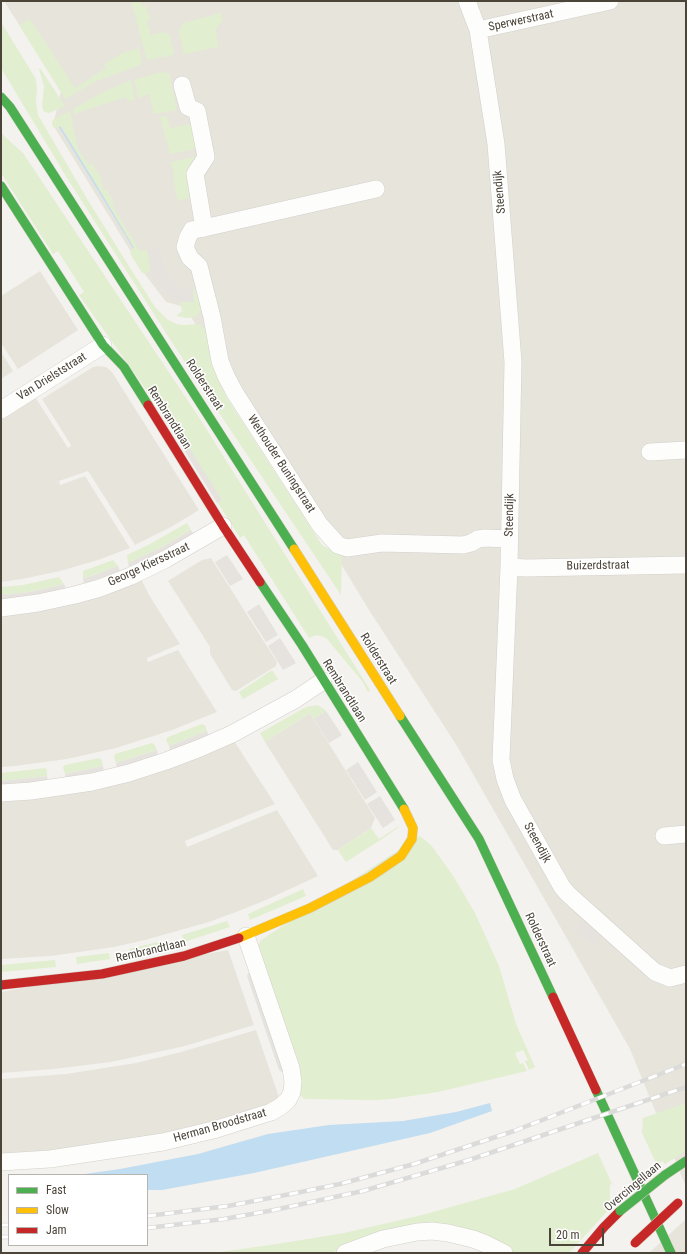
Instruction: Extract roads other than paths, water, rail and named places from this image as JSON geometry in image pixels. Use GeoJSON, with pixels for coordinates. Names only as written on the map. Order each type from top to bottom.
{"type":"FeatureCollection","features":[{"type":"Feature","properties":{"kind":"main road","name":"Rolderstraat"},"geometry":{"type":"LineString","coordinates":[[1,85],[10,107]]}},
{"type":"Feature","properties":{"kind":"main road","name":"Rolderstraat"},"geometry":{"type":"LineString","coordinates":[[1,97],[10,107],[207,412],[478,839],[523,932],[671,1253]]}},
{"type":"Feature","properties":{"kind":"main road","name":"Rembrandtlaan"},"geometry":{"type":"LineString","coordinates":[[1,186],[103,345],[124,367],[223,526],[302,645],[407,814],[413,828],[412,839],[401,856],[370,877],[310,908],[246,936],[184,956],[102,974],[1,985]]}},
{"type":"Feature","properties":{"kind":"main road","name":"Overcingellaan"},"geometry":{"type":"LineString","coordinates":[[582,1253],[620,1211],[665,1175],[686,1161]]}},
{"type":"Feature","properties":{"kind":"main road"},"geometry":{"type":"LineString","coordinates":[[632,1246],[686,1197]]}},
{"type":"Feature","properties":{"kind":"street","name":"Steendijk"},"geometry":{"type":"LineString","coordinates":[[467,1],[478,30],[496,144],[513,362],[509,567],[501,760],[508,787],[514,800],[562,887],[568,894],[660,975],[675,978],[686,974]]}},
{"type":"Feature","properties":{"kind":"street","name":"Sperwerstraat"},"geometry":{"type":"LineString","coordinates":[[478,30],[610,1]]}},
{"type":"Feature","properties":{"kind":"street"},"geometry":{"type":"LineString","coordinates":[[182,85],[188,107],[197,111],[206,157],[195,174],[204,228]]}},
{"type":"Feature","properties":{"kind":"street","name":"Wethouder Buningstraat"},"geometry":{"type":"LineString","coordinates":[[376,189],[192,230],[188,237],[186,247],[190,258],[199,266],[212,317],[220,361],[235,393],[320,525],[338,545],[347,548],[382,542],[463,545],[485,538],[509,539]]}},
{"type":"Feature","properties":{"kind":"street","name":"Van Drielststraat"},"geometry":{"type":"LineString","coordinates":[[1,410],[103,345]]}},
{"type":"Feature","properties":{"kind":"street"},"geometry":{"type":"LineString","coordinates":[[650,452],[686,450]]}},
{"type":"Feature","properties":{"kind":"street","name":"George Kiersstraat"},"geometry":{"type":"LineString","coordinates":[[1,608],[38,603],[75,595],[131,576],[166,559],[223,526]]}},
{"type":"Feature","properties":{"kind":"street","name":"Buizerdstraat"},"geometry":{"type":"LineString","coordinates":[[509,567],[686,565]]}},
{"type":"Feature","properties":{"kind":"street"},"geometry":{"type":"LineString","coordinates":[[1,793],[31,791],[92,782],[129,773],[200,748],[232,734],[296,699],[324,681]]}},
{"type":"Feature","properties":{"kind":"street"},"geometry":{"type":"LineString","coordinates":[[664,836],[686,834]]}},
{"type":"Feature","properties":{"kind":"street","name":"Herman Broodstraat"},"geometry":{"type":"LineString","coordinates":[[1,1162],[50,1159],[163,1142],[218,1128],[271,1112],[288,1100],[292,1092],[293,1082],[291,1068],[246,936]]}},
{"type":"Feature","properties":{"kind":"street"},"geometry":{"type":"LineString","coordinates":[[345,1253],[383,1239],[417,1232],[432,1231],[473,1239],[504,1253]]}},
{"type":"Feature","properties":{"kind":"water"},"geometry":{"type":"Polygon","coordinates":[[[60,126],[94,181],[134,248],[59,127],[60,126]]]}},
{"type":"Feature","properties":{"kind":"water"},"geometry":{"type":"Polygon","coordinates":[[[490,1103],[492,1111],[430,1133],[254,1173],[162,1190],[148,1190],[148,1174],[85,1174],[198,1154],[268,1134],[329,1125],[403,1121],[456,1112],[490,1103]]]}},
{"type":"Feature","properties":{"kind":"railway"},"geometry":{"type":"LineString","coordinates":[[148,1216],[228,1206],[296,1193],[340,1184],[414,1164],[514,1131],[686,1064]]}},
{"type":"Feature","properties":{"kind":"railway"},"geometry":{"type":"LineString","coordinates":[[148,1228],[224,1219],[363,1191],[469,1160],[686,1087]]}},
{"type":"Feature","properties":{"kind":"railway"},"geometry":{"type":"LineString","coordinates":[[1,1225],[8,1225]]}},
{"type":"Feature","properties":{"kind":"railway"},"geometry":{"type":"LineString","coordinates":[[1,1237],[8,1237]]}}]}
